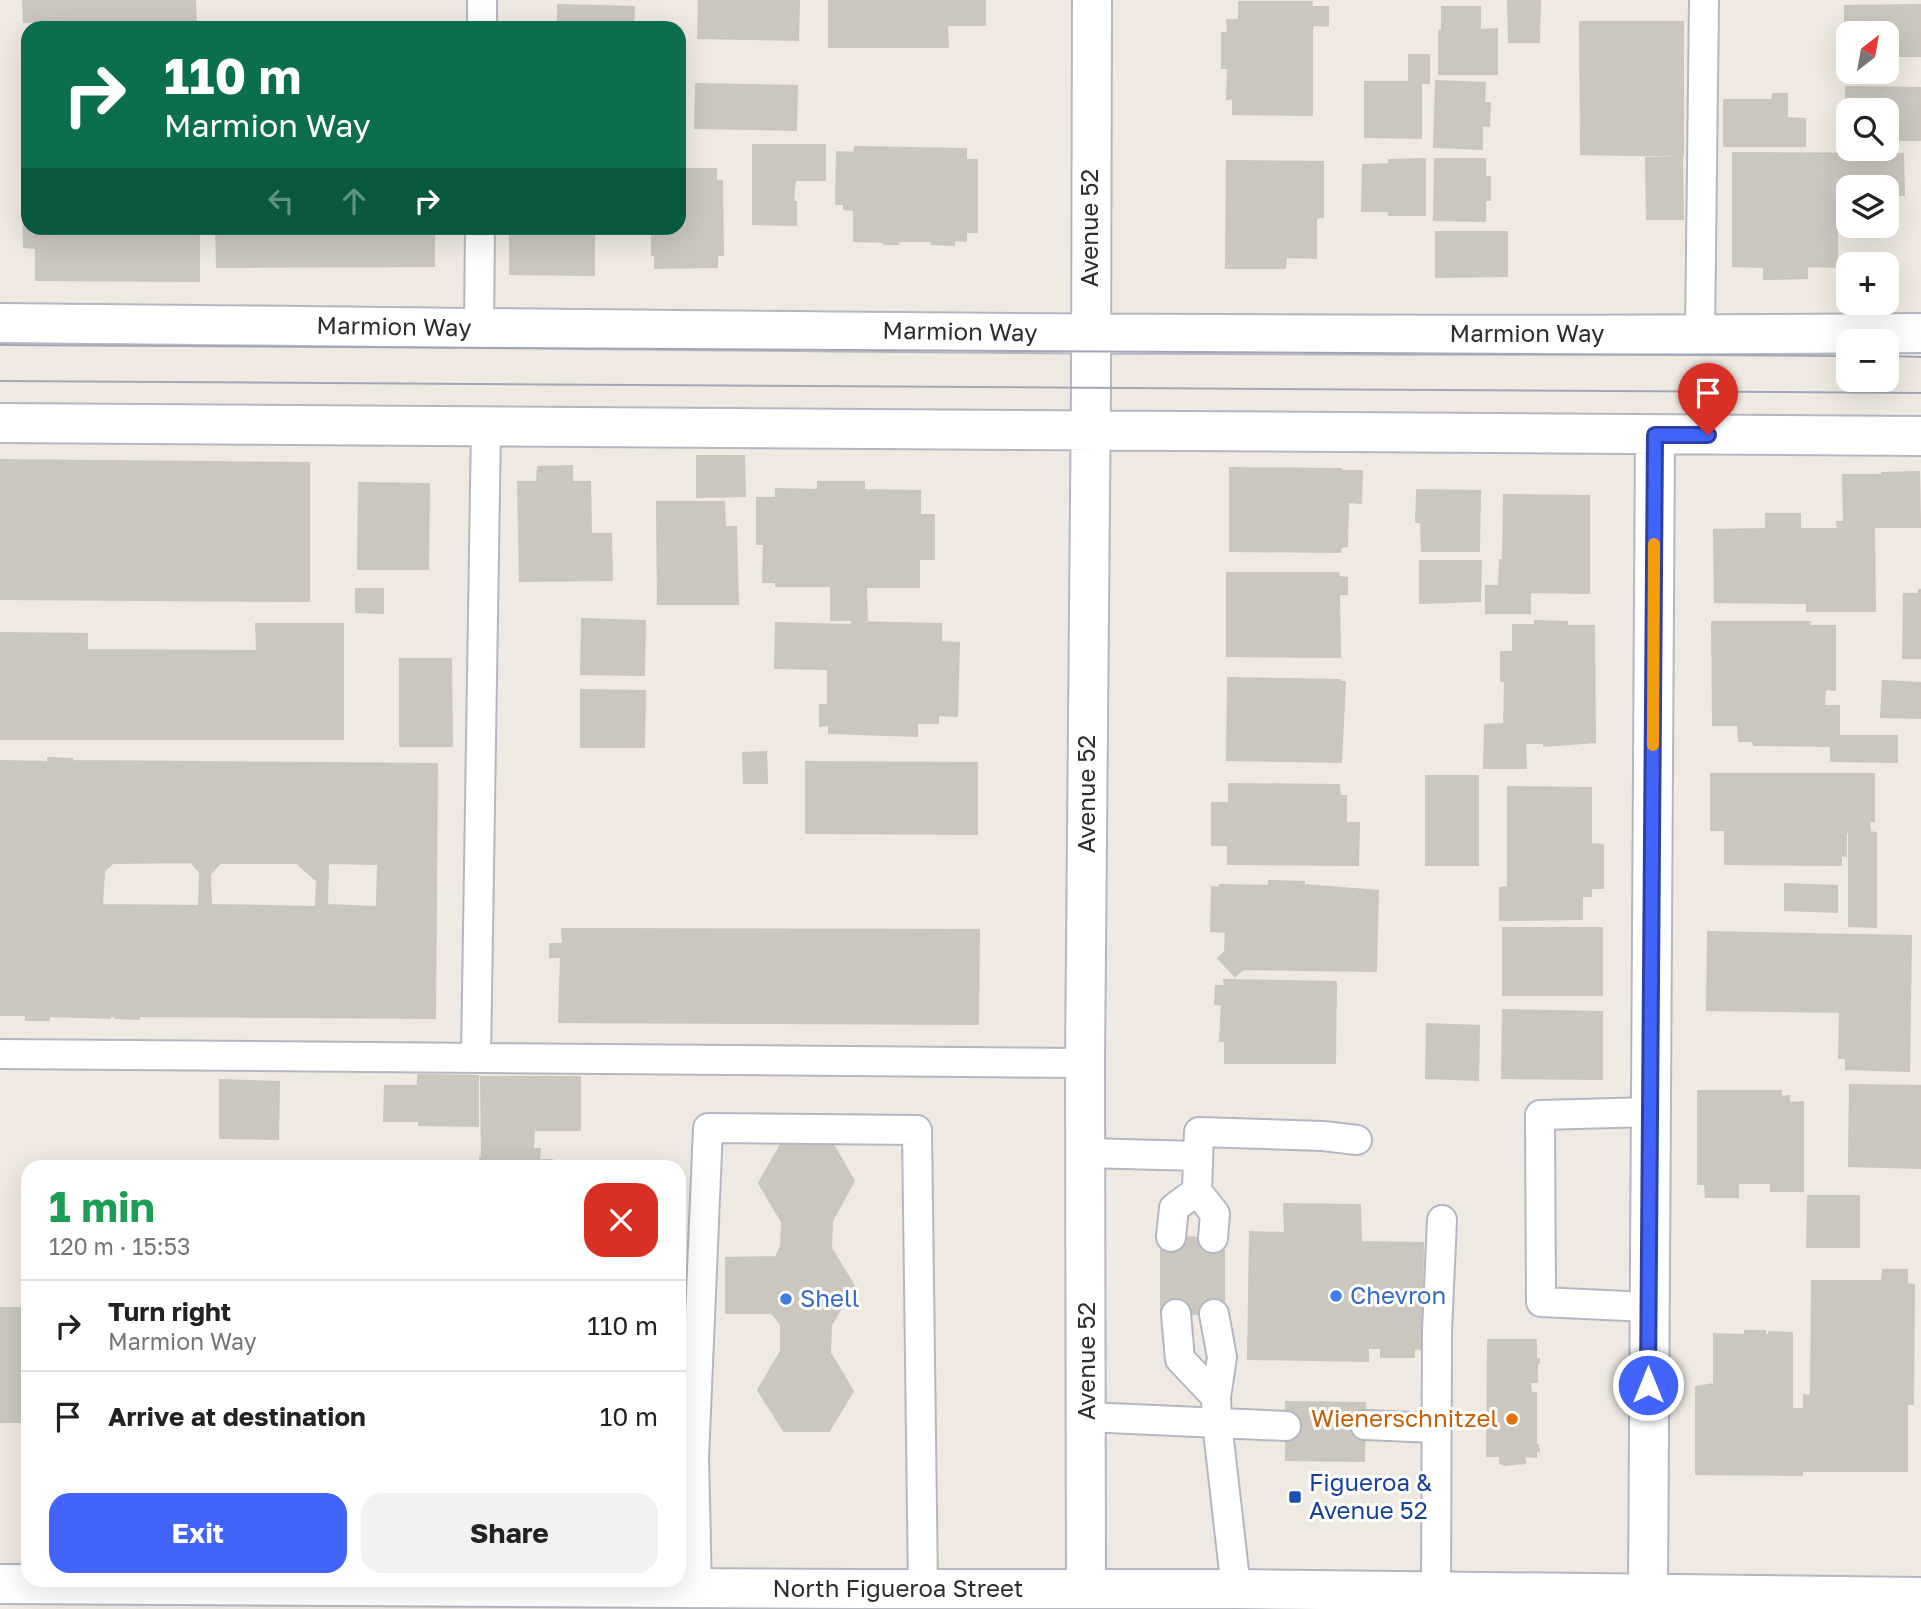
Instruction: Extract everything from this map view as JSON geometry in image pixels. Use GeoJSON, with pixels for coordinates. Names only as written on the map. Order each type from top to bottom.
{"type":"FeatureCollection","features":[{"type":"Feature","properties":{"kind":"street","name":"Avenue 52"},"geometry":{"type":"LineString","coordinates":[[1086,1589],[1085,1063],[1092,0]]}},
{"type":"Feature","properties":{"kind":"street","name":"Marmion Way"},"geometry":{"type":"LineString","coordinates":[[0,323],[1090,333],[1700,335],[1921,332]]}},
{"type":"Feature","properties":{"kind":"street"},"geometry":{"type":"LineString","coordinates":[[0,423],[1921,436]]}},
{"type":"Feature","properties":{"kind":"street"},"geometry":{"type":"LineString","coordinates":[[1648,1602],[1655,435]]}},
{"type":"Feature","properties":{"kind":"street","name":"North Figueroa Street"},"geometry":{"type":"LineString","coordinates":[[0,1584],[21,1584]]}},
{"type":"Feature","properties":{"kind":"street","name":"North Figueroa Street"},"geometry":{"type":"LineString","coordinates":[[418,1587],[697,1589],[862,1599],[922,1588],[1436,1591],[1486,1600],[1648,1602],[1883,1602],[1921,1597]]}},
{"type":"Feature","properties":{"kind":"lane"},"geometry":{"type":"LineString","coordinates":[[482,0],[482,21]]}},
{"type":"Feature","properties":{"kind":"lane"},"geometry":{"type":"LineString","coordinates":[[1700,335],[1704,0]]}},
{"type":"Feature","properties":{"kind":"lane"},"geometry":{"type":"LineString","coordinates":[[479,327],[480,235]]}},
{"type":"Feature","properties":{"kind":"lane"},"geometry":{"type":"LineString","coordinates":[[476,1058],[486,426]]}},
{"type":"Feature","properties":{"kind":"lane"},"geometry":{"type":"LineString","coordinates":[[0,1054],[1085,1063]]}},
{"type":"Feature","properties":{"kind":"lane"},"geometry":{"type":"LineString","coordinates":[[1648,1307],[1541,1302],[1540,1115],[1651,1112]]}},
{"type":"Feature","properties":{"kind":"lane"},"geometry":{"type":"LineString","coordinates":[[697,1589],[695,1458],[708,1128],[917,1130],[922,1588]]}},
{"type":"Feature","properties":{"kind":"lane"},"geometry":{"type":"LineString","coordinates":[[1086,1153],[1323,1136],[1357,1140]]}},
{"type":"Feature","properties":{"kind":"lane"},"geometry":{"type":"LineString","coordinates":[[1198,1144],[1197,1191],[1215,1214],[1213,1238]]}},
{"type":"Feature","properties":{"kind":"lane"},"geometry":{"type":"LineString","coordinates":[[1171,1237],[1174,1208],[1197,1191]]}},
{"type":"Feature","properties":{"kind":"lane"},"geometry":{"type":"LineString","coordinates":[[1436,1591],[1437,1331],[1442,1220]]}},
{"type":"Feature","properties":{"kind":"lane"},"geometry":{"type":"LineString","coordinates":[[1176,1314],[1180,1359],[1216,1410]]}},
{"type":"Feature","properties":{"kind":"lane"},"geometry":{"type":"LineString","coordinates":[[1214,1314],[1222,1357],[1216,1410],[1236,1589]]}},
{"type":"Feature","properties":{"kind":"lane"},"geometry":{"type":"LineString","coordinates":[[1087,1417],[1216,1410],[1286,1426]]}},
{"type":"Feature","properties":{"kind":"lane"},"geometry":{"type":"LineString","coordinates":[[1365,1425],[1436,1428]]}},
{"type":"Feature","properties":{"kind":"building"},"geometry":{"type":"Polygon","coordinates":[[[23,0],[195,0],[196,21],[24,21],[23,0]]]}},
{"type":"Feature","properties":{"kind":"building"},"geometry":{"type":"Polygon","coordinates":[[[699,0],[799,0],[798,40],[698,38],[699,0]]]}},
{"type":"Feature","properties":{"kind":"building"},"geometry":{"type":"Polygon","coordinates":[[[829,0],[985,0],[985,25],[947,25],[948,47],[829,47],[829,0]]]}},
{"type":"Feature","properties":{"kind":"building"},"geometry":{"type":"Polygon","coordinates":[[[1508,0],[1540,0],[1539,42],[1509,42],[1508,0]]]}},
{"type":"Feature","properties":{"kind":"building"},"geometry":{"type":"Polygon","coordinates":[[[1239,2],[1312,2],[1311,7],[1328,7],[1328,26],[1312,25],[1312,115],[1233,114],[1233,98],[1227,99],[1228,68],[1222,68],[1222,33],[1228,33],[1227,20],[1239,20],[1239,2]]]}},
{"type":"Feature","properties":{"kind":"building"},"geometry":{"type":"Polygon","coordinates":[[[558,5],[634,7],[633,21],[558,21],[558,5]]]}},
{"type":"Feature","properties":{"kind":"building"},"geometry":{"type":"Polygon","coordinates":[[[1921,5],[1921,56],[1899,56],[1899,21],[1845,21],[1845,6],[1921,5]]]}},
{"type":"Feature","properties":{"kind":"building"},"geometry":{"type":"Polygon","coordinates":[[[1442,7],[1480,7],[1480,30],[1497,29],[1497,74],[1439,74],[1442,7]]]}},
{"type":"Feature","properties":{"kind":"building"},"geometry":{"type":"Polygon","coordinates":[[[1580,22],[1683,22],[1683,156],[1581,154],[1580,22]]]}},
{"type":"Feature","properties":{"kind":"building"},"geometry":{"type":"Polygon","coordinates":[[[1409,55],[1429,55],[1429,83],[1421,83],[1421,138],[1365,137],[1365,82],[1409,82],[1409,55]]]}},
{"type":"Feature","properties":{"kind":"building"},"geometry":{"type":"Polygon","coordinates":[[[1436,81],[1485,83],[1484,103],[1490,103],[1489,126],[1482,125],[1482,149],[1434,147],[1436,81]]]}},
{"type":"Feature","properties":{"kind":"building"},"geometry":{"type":"Polygon","coordinates":[[[696,84],[797,86],[796,130],[695,128],[696,84]]]}},
{"type":"Feature","properties":{"kind":"building"},"geometry":{"type":"Polygon","coordinates":[[[1846,87],[1921,88],[1921,140],[1899,140],[1899,98],[1846,98],[1846,87]]]}},
{"type":"Feature","properties":{"kind":"building"},"geometry":{"type":"Polygon","coordinates":[[[1773,94],[1787,94],[1787,118],[1805,119],[1805,146],[1724,146],[1724,100],[1772,100],[1773,94]]]}},
{"type":"Feature","properties":{"kind":"building"},"geometry":{"type":"Polygon","coordinates":[[[753,145],[825,145],[825,180],[795,180],[793,202],[796,202],[796,225],[753,224],[753,145]]]}},
{"type":"Feature","properties":{"kind":"building"},"geometry":{"type":"Polygon","coordinates":[[[855,147],[966,149],[966,160],[977,160],[977,232],[966,232],[966,241],[954,240],[954,245],[931,244],[932,241],[898,241],[898,244],[884,244],[854,241],[854,210],[844,209],[844,204],[836,204],[837,152],[854,153],[855,147]]]}},
{"type":"Feature","properties":{"kind":"building"},"geometry":{"type":"Polygon","coordinates":[[[1733,153],[1836,154],[1836,161],[1899,161],[1899,154],[1903,154],[1904,195],[1899,195],[1899,175],[1836,175],[1836,267],[1807,266],[1807,278],[1764,279],[1764,267],[1733,266],[1733,153]]]}},
{"type":"Feature","properties":{"kind":"building"},"geometry":{"type":"Polygon","coordinates":[[[1646,158],[1682,158],[1683,219],[1647,219],[1646,158]]]}},
{"type":"Feature","properties":{"kind":"building"},"geometry":{"type":"Polygon","coordinates":[[[1425,159],[1425,215],[1389,215],[1389,211],[1362,211],[1363,165],[1389,164],[1389,160],[1425,159]]]}},
{"type":"Feature","properties":{"kind":"building"},"geometry":{"type":"Polygon","coordinates":[[[1435,159],[1485,159],[1485,177],[1490,177],[1490,200],[1485,200],[1485,221],[1434,220],[1435,159]]]}},
{"type":"Feature","properties":{"kind":"building"},"geometry":{"type":"Polygon","coordinates":[[[1227,161],[1323,162],[1323,217],[1316,218],[1316,258],[1286,257],[1285,268],[1226,268],[1227,161]]]}},
{"type":"Feature","properties":{"kind":"building"},"geometry":{"type":"Polygon","coordinates":[[[686,169],[716,169],[716,181],[722,181],[723,255],[717,255],[717,267],[655,268],[655,254],[652,255],[652,235],[686,235],[686,169]]]}},
{"type":"Feature","properties":{"kind":"building"},"geometry":{"type":"Polygon","coordinates":[[[1436,232],[1507,232],[1507,276],[1436,277],[1436,232]]]}},
{"type":"Feature","properties":{"kind":"building"},"geometry":{"type":"Polygon","coordinates":[[[24,235],[199,235],[199,281],[36,280],[36,248],[24,247],[24,235]]]}},
{"type":"Feature","properties":{"kind":"building"},"geometry":{"type":"Polygon","coordinates":[[[216,235],[434,235],[434,266],[217,267],[216,235]]]}},
{"type":"Feature","properties":{"kind":"building"},"geometry":{"type":"Polygon","coordinates":[[[510,235],[594,235],[594,275],[510,274],[510,235]]]}},
{"type":"Feature","properties":{"kind":"building"},"geometry":{"type":"Polygon","coordinates":[[[697,456],[744,456],[745,496],[697,497],[697,456]]]}},
{"type":"Feature","properties":{"kind":"building"},"geometry":{"type":"Polygon","coordinates":[[[0,460],[309,463],[309,601],[0,599],[0,460]]]}},
{"type":"Feature","properties":{"kind":"building"},"geometry":{"type":"Polygon","coordinates":[[[572,466],[572,482],[590,482],[591,534],[611,534],[612,580],[520,581],[518,482],[537,482],[538,467],[572,466]]]}},
{"type":"Feature","properties":{"kind":"building"},"geometry":{"type":"Polygon","coordinates":[[[1230,468],[1362,471],[1361,503],[1348,502],[1347,546],[1341,547],[1340,552],[1230,551],[1230,468]]]}},
{"type":"Feature","properties":{"kind":"building"},"geometry":{"type":"Polygon","coordinates":[[[1919,472],[1920,527],[1880,527],[1879,475],[1919,472]]]}},
{"type":"Feature","properties":{"kind":"building"},"geometry":{"type":"Polygon","coordinates":[[[1843,475],[1879,475],[1880,527],[1874,527],[1875,611],[1807,611],[1807,603],[1715,602],[1714,530],[1766,529],[1766,514],[1800,514],[1800,529],[1838,529],[1837,522],[1844,522],[1843,475]]]}},
{"type":"Feature","properties":{"kind":"building"},"geometry":{"type":"Polygon","coordinates":[[[818,482],[864,482],[864,490],[920,491],[920,515],[934,515],[934,559],[919,559],[919,587],[866,587],[867,620],[831,620],[831,586],[776,586],[776,582],[763,582],[764,544],[757,544],[757,498],[776,498],[776,489],[818,490],[818,482]]]}},
{"type":"Feature","properties":{"kind":"building"},"geometry":{"type":"Polygon","coordinates":[[[359,483],[429,484],[428,569],[358,569],[359,483]]]}},
{"type":"Feature","properties":{"kind":"building"},"geometry":{"type":"Polygon","coordinates":[[[1417,490],[1480,491],[1479,551],[1422,551],[1421,522],[1416,522],[1417,490]]]}},
{"type":"Feature","properties":{"kind":"building"},"geometry":{"type":"Polygon","coordinates":[[[1504,495],[1589,496],[1589,593],[1530,592],[1530,613],[1486,613],[1486,586],[1499,586],[1500,560],[1503,560],[1504,495]]]}},
{"type":"Feature","properties":{"kind":"building"},"geometry":{"type":"Polygon","coordinates":[[[657,502],[724,502],[725,527],[736,527],[738,604],[658,604],[657,502]]]}},
{"type":"Feature","properties":{"kind":"building"},"geometry":{"type":"Polygon","coordinates":[[[1420,561],[1481,561],[1480,601],[1420,603],[1420,561]]]}},
{"type":"Feature","properties":{"kind":"building"},"geometry":{"type":"Polygon","coordinates":[[[1227,573],[1338,573],[1339,577],[1347,578],[1347,594],[1339,594],[1340,657],[1227,656],[1227,573]]]}},
{"type":"Feature","properties":{"kind":"building"},"geometry":{"type":"Polygon","coordinates":[[[356,589],[383,589],[383,613],[356,612],[356,589]]]}},
{"type":"Feature","properties":{"kind":"building"},"geometry":{"type":"Polygon","coordinates":[[[1919,590],[1921,658],[1903,658],[1904,594],[1919,594],[1919,590]]]}},
{"type":"Feature","properties":{"kind":"building"},"geometry":{"type":"Polygon","coordinates":[[[582,619],[645,621],[644,675],[581,674],[582,619]]]}},
{"type":"Feature","properties":{"kind":"building"},"geometry":{"type":"Polygon","coordinates":[[[1535,621],[1567,622],[1567,626],[1594,626],[1595,742],[1544,746],[1544,743],[1525,743],[1526,768],[1484,768],[1485,725],[1504,724],[1505,681],[1501,681],[1501,652],[1513,652],[1513,625],[1535,625],[1535,621]]]}},
{"type":"Feature","properties":{"kind":"building"},"geometry":{"type":"Polygon","coordinates":[[[852,622],[941,624],[941,642],[959,643],[957,716],[938,715],[938,723],[917,723],[917,736],[829,733],[829,725],[820,726],[820,705],[828,705],[828,669],[775,668],[776,623],[851,625],[852,622]]]}},
{"type":"Feature","properties":{"kind":"building"},"geometry":{"type":"Polygon","coordinates":[[[1712,622],[1810,622],[1809,626],[1835,626],[1835,690],[1825,689],[1824,706],[1839,706],[1839,736],[1897,736],[1897,762],[1831,761],[1831,746],[1754,745],[1753,741],[1739,741],[1738,725],[1713,725],[1712,622]]]}},
{"type":"Feature","properties":{"kind":"building"},"geometry":{"type":"Polygon","coordinates":[[[256,624],[343,624],[343,739],[0,739],[0,633],[87,634],[87,650],[257,651],[256,624]]]}},
{"type":"Feature","properties":{"kind":"building"},"geometry":{"type":"Polygon","coordinates":[[[400,659],[451,659],[452,746],[400,746],[400,659]]]}},
{"type":"Feature","properties":{"kind":"building"},"geometry":{"type":"Polygon","coordinates":[[[1228,678],[1345,682],[1341,762],[1227,760],[1228,678]]]}},
{"type":"Feature","properties":{"kind":"building"},"geometry":{"type":"Polygon","coordinates":[[[1883,681],[1921,683],[1921,718],[1881,717],[1883,681]]]}},
{"type":"Feature","properties":{"kind":"building"},"geometry":{"type":"Polygon","coordinates":[[[581,690],[645,691],[644,747],[581,747],[581,690]]]}},
{"type":"Feature","properties":{"kind":"building"},"geometry":{"type":"Polygon","coordinates":[[[766,752],[767,783],[744,783],[743,753],[766,752]]]}},
{"type":"Feature","properties":{"kind":"building"},"geometry":{"type":"Polygon","coordinates":[[[48,758],[73,761],[437,764],[435,1018],[139,1016],[139,1019],[115,1016],[49,1016],[49,1020],[26,1020],[26,1015],[0,1015],[0,761],[48,762],[48,758]],[[191,862],[113,863],[104,871],[102,905],[199,906],[200,872],[191,862]],[[220,863],[210,874],[211,905],[316,907],[317,881],[297,863],[220,863]],[[328,863],[327,905],[377,907],[378,864],[328,863]]]}},
{"type":"Feature","properties":{"kind":"building"},"geometry":{"type":"Polygon","coordinates":[[[806,762],[977,763],[977,834],[806,833],[806,762]]]}},
{"type":"Feature","properties":{"kind":"building"},"geometry":{"type":"Polygon","coordinates":[[[1711,774],[1874,774],[1874,821],[1869,821],[1870,832],[1876,833],[1876,927],[1849,926],[1849,832],[1846,832],[1846,856],[1841,855],[1841,865],[1725,864],[1725,830],[1711,830],[1711,774]]]}},
{"type":"Feature","properties":{"kind":"building"},"geometry":{"type":"Polygon","coordinates":[[[1426,776],[1478,776],[1478,865],[1426,865],[1426,776]]]}},
{"type":"Feature","properties":{"kind":"building"},"geometry":{"type":"Polygon","coordinates":[[[1229,784],[1339,785],[1340,796],[1346,796],[1346,823],[1359,823],[1358,865],[1228,864],[1228,845],[1212,845],[1212,803],[1229,803],[1229,784]]]}},
{"type":"Feature","properties":{"kind":"building"},"geometry":{"type":"Polygon","coordinates":[[[1508,787],[1591,788],[1591,844],[1603,845],[1603,888],[1591,888],[1591,896],[1582,896],[1582,919],[1500,920],[1500,888],[1508,887],[1508,787]]]}},
{"type":"Feature","properties":{"kind":"building"},"geometry":{"type":"Polygon","coordinates":[[[1269,881],[1304,882],[1304,885],[1378,891],[1376,971],[1243,969],[1235,976],[1218,958],[1225,952],[1226,932],[1211,931],[1212,887],[1269,886],[1269,881]]]}},
{"type":"Feature","properties":{"kind":"building"},"geometry":{"type":"Polygon","coordinates":[[[1785,884],[1837,886],[1837,912],[1785,910],[1785,884]]]}},
{"type":"Feature","properties":{"kind":"building"},"geometry":{"type":"Polygon","coordinates":[[[1503,928],[1602,928],[1602,995],[1503,995],[1503,928]]]}},
{"type":"Feature","properties":{"kind":"building"},"geometry":{"type":"Polygon","coordinates":[[[562,929],[979,930],[978,1024],[559,1022],[561,957],[550,957],[550,944],[563,944],[562,929]]]}},
{"type":"Feature","properties":{"kind":"building"},"geometry":{"type":"Polygon","coordinates":[[[1708,932],[1911,936],[1909,1071],[1846,1069],[1846,1058],[1839,1058],[1840,1012],[1707,1010],[1708,932]]]}},
{"type":"Feature","properties":{"kind":"building"},"geometry":{"type":"Polygon","coordinates":[[[1224,980],[1336,982],[1335,1063],[1225,1063],[1225,1041],[1220,1041],[1222,1005],[1215,1004],[1216,986],[1225,986],[1224,980]]]}},
{"type":"Feature","properties":{"kind":"building"},"geometry":{"type":"Polygon","coordinates":[[[1503,1010],[1602,1012],[1602,1079],[1502,1078],[1503,1010]]]}},
{"type":"Feature","properties":{"kind":"building"},"geometry":{"type":"Polygon","coordinates":[[[1427,1024],[1479,1026],[1478,1080],[1426,1078],[1427,1024]]]}},
{"type":"Feature","properties":{"kind":"building"},"geometry":{"type":"Polygon","coordinates":[[[418,1075],[478,1076],[478,1126],[419,1125],[419,1121],[384,1121],[385,1086],[418,1086],[418,1075]]]}},
{"type":"Feature","properties":{"kind":"building"},"geometry":{"type":"Polygon","coordinates":[[[481,1077],[580,1077],[580,1130],[534,1130],[533,1149],[540,1149],[539,1160],[480,1160],[480,1158],[482,1159],[481,1077]]]}},
{"type":"Feature","properties":{"kind":"building"},"geometry":{"type":"Polygon","coordinates":[[[220,1080],[279,1082],[278,1139],[220,1138],[220,1080]]]}},
{"type":"Feature","properties":{"kind":"building"},"geometry":{"type":"Polygon","coordinates":[[[1850,1085],[1921,1086],[1921,1168],[1849,1166],[1850,1085]]]}},
{"type":"Feature","properties":{"kind":"building"},"geometry":{"type":"Polygon","coordinates":[[[1698,1091],[1781,1091],[1781,1097],[1789,1096],[1789,1103],[1803,1102],[1803,1191],[1771,1191],[1771,1183],[1738,1183],[1738,1197],[1706,1197],[1705,1184],[1698,1184],[1698,1091]]]}},
{"type":"Feature","properties":{"kind":"building","name":"Shell"},"geometry":{"type":"Polygon","coordinates":[[[783,1141],[831,1141],[854,1181],[832,1221],[831,1248],[854,1286],[831,1325],[830,1353],[853,1391],[829,1431],[784,1431],[758,1390],[781,1351],[781,1325],[772,1313],[726,1313],[726,1258],[776,1257],[781,1246],[782,1222],[759,1183],[783,1141]]]}},
{"type":"Feature","properties":{"kind":"building"},"geometry":{"type":"Polygon","coordinates":[[[1808,1196],[1859,1196],[1859,1247],[1807,1247],[1808,1196]]]}},
{"type":"Feature","properties":{"kind":"building","name":"Chevron"},"geometry":{"type":"Polygon","coordinates":[[[1284,1204],[1360,1205],[1361,1242],[1423,1243],[1421,1349],[1414,1348],[1414,1357],[1381,1357],[1381,1348],[1368,1348],[1368,1361],[1248,1359],[1250,1232],[1285,1233],[1284,1204]]]}},
{"type":"Feature","properties":{"kind":"building"},"geometry":{"type":"Polygon","coordinates":[[[1161,1237],[1224,1238],[1224,1314],[1161,1314],[1161,1237]]]}},
{"type":"Feature","properties":{"kind":"building"},"geometry":{"type":"Polygon","coordinates":[[[1883,1270],[1907,1270],[1907,1284],[1914,1285],[1913,1404],[1907,1404],[1907,1471],[1802,1471],[1802,1409],[1804,1395],[1811,1396],[1812,1281],[1882,1281],[1883,1270]]]}},
{"type":"Feature","properties":{"kind":"building"},"geometry":{"type":"Polygon","coordinates":[[[0,1308],[21,1308],[21,1422],[0,1422],[0,1308]]]}},
{"type":"Feature","properties":{"kind":"building"},"geometry":{"type":"Polygon","coordinates":[[[1745,1331],[1765,1331],[1766,1335],[1769,1335],[1769,1332],[1792,1333],[1792,1409],[1802,1409],[1802,1475],[1696,1474],[1696,1387],[1714,1384],[1714,1334],[1745,1335],[1745,1331]]]}},
{"type":"Feature","properties":{"kind":"building","name":"Wienerschnitzel"},"geometry":{"type":"Polygon","coordinates":[[[1488,1340],[1536,1340],[1536,1359],[1539,1359],[1537,1382],[1530,1382],[1531,1393],[1536,1393],[1536,1445],[1539,1451],[1536,1450],[1536,1457],[1524,1456],[1525,1463],[1505,1465],[1500,1463],[1500,1456],[1487,1456],[1488,1340]]]}},
{"type":"Feature","properties":{"kind":"building"},"geometry":{"type":"Polygon","coordinates":[[[1286,1402],[1365,1403],[1364,1461],[1286,1460],[1286,1402]]]}},
{"type":"Feature","properties":{"kind":"tram line"},"geometry":{"type":"LineString","coordinates":[[0,345],[1836,356]]}},
{"type":"Feature","properties":{"kind":"tram line"},"geometry":{"type":"LineString","coordinates":[[1899,356],[1921,357]]}},
{"type":"Feature","properties":{"kind":"tram line"},"geometry":{"type":"LineString","coordinates":[[0,381],[1921,393]]}},
{"type":"Feature","properties":{"kind":"slow traffic"},"geometry":{"type":"LineString","coordinates":[[1653,745],[1654,544]]}},
{"type":"Feature","properties":{"kind":"place","name":"Chevron"},"geometry":{"type":"Point","coordinates":[1336,1296]}},
{"type":"Feature","properties":{"kind":"place","name":"Shell"},"geometry":{"type":"Point","coordinates":[786,1299]}},
{"type":"Feature","properties":{"kind":"place","name":"Wienerschnitzel"},"geometry":{"type":"Point","coordinates":[1512,1419]}},
{"type":"Feature","properties":{"kind":"place","name":"Figueroa & Avenue 52"},"geometry":{"type":"Point","coordinates":[1295,1497]}},
{"type":"Feature","properties":{"kind":"route"},"geometry":{"type":"LineString","coordinates":[[1648,1385],[1655,435],[1708,435]]}}]}
